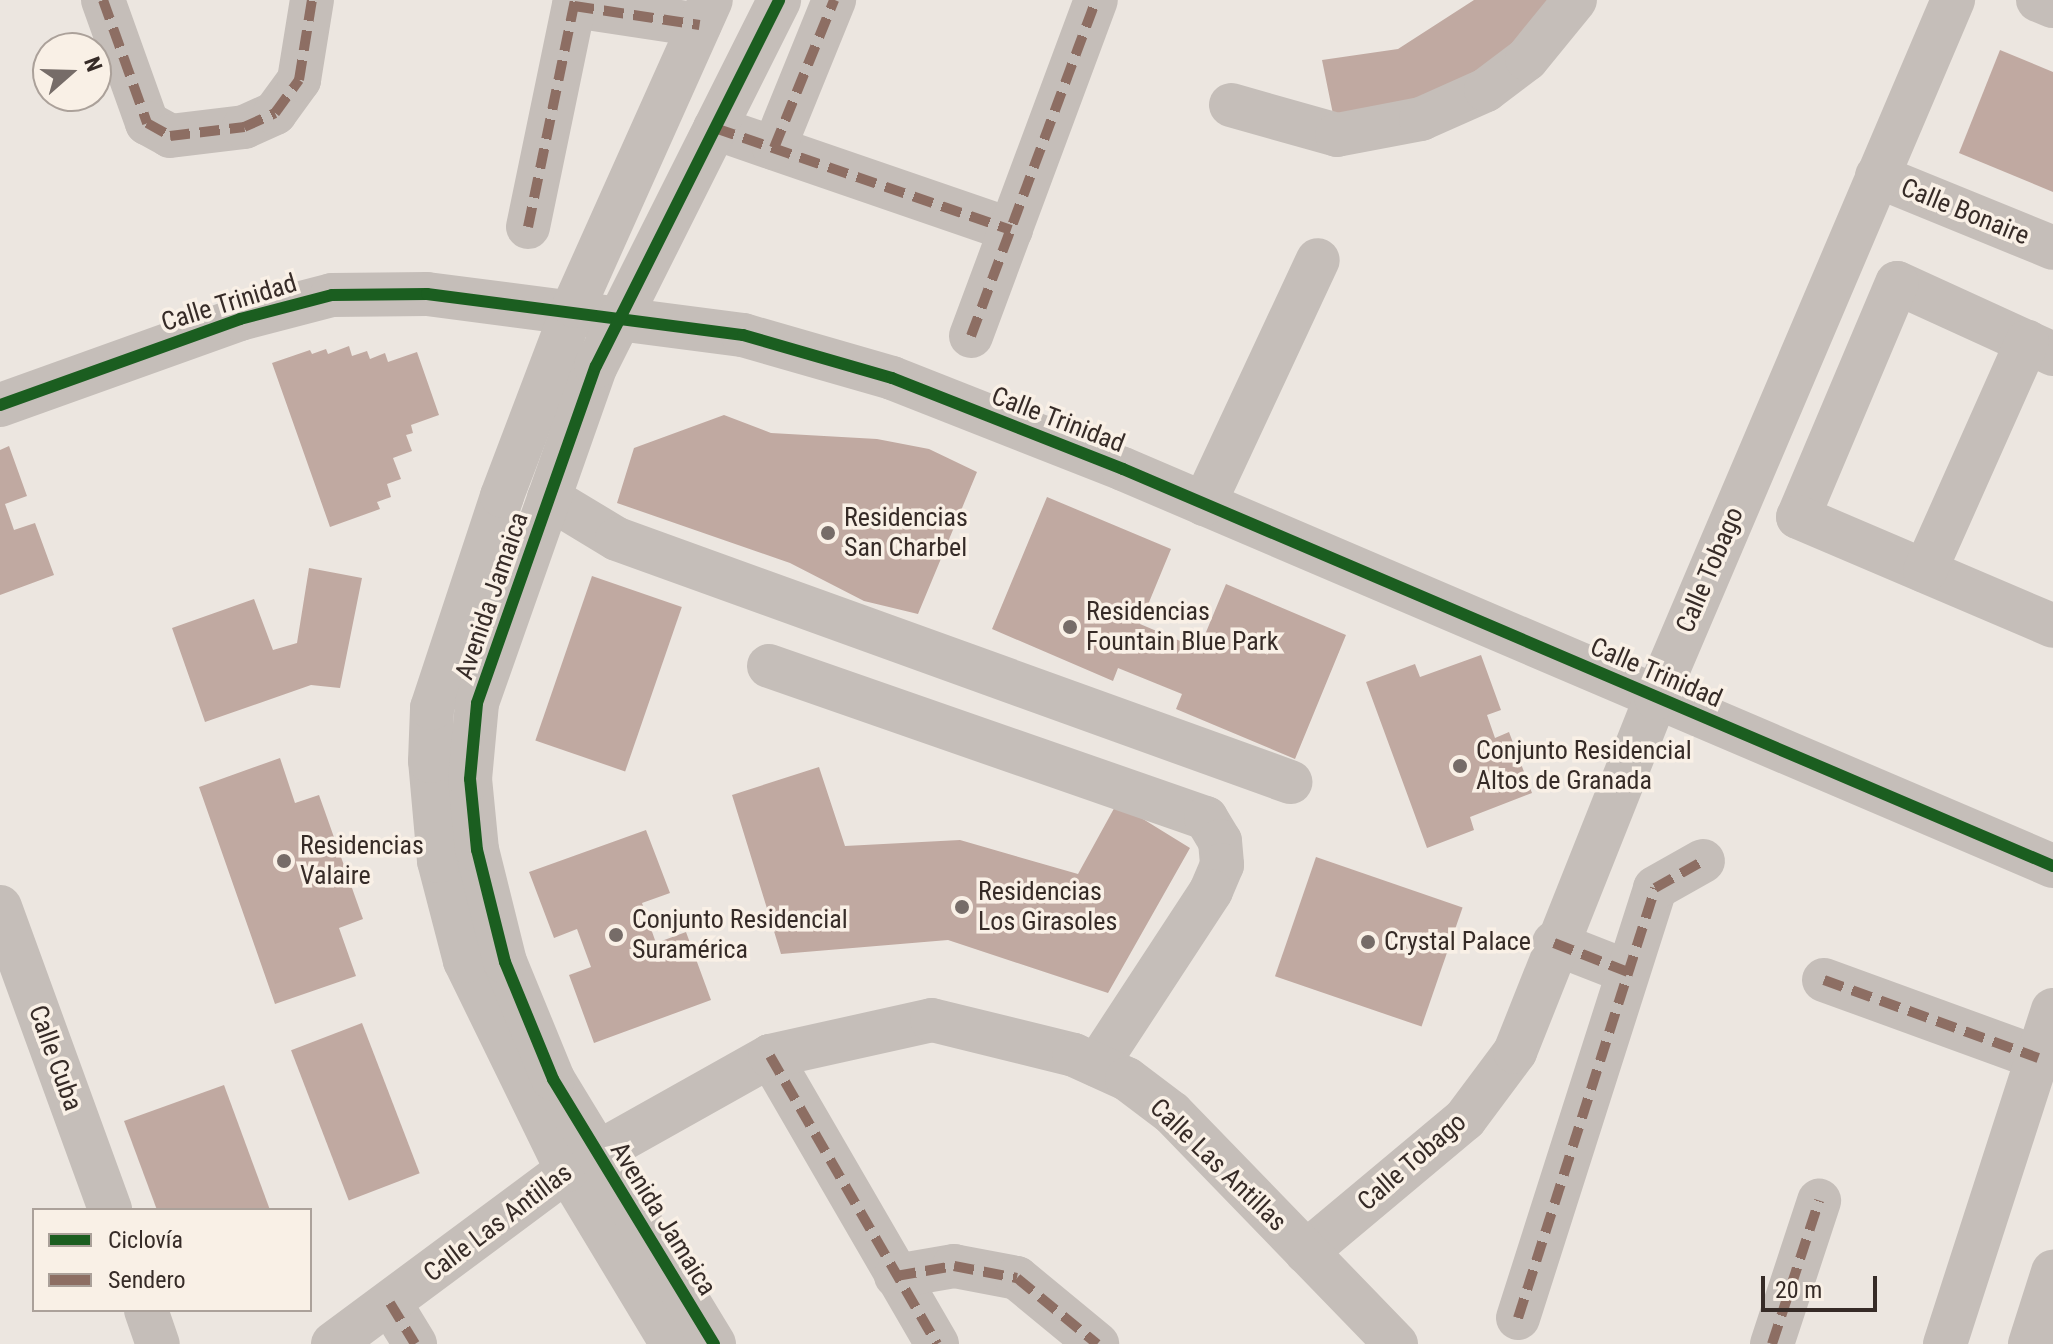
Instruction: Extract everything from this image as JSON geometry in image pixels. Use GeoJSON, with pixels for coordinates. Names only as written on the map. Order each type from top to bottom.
{"type":"FeatureCollection","features":[{"type":"Feature","properties":{"kind":"street"},"geometry":{"type":"LineString","coordinates":[[103,0],[147,123],[170,136],[244,127],[275,113],[299,80],[312,0]]}},
{"type":"Feature","properties":{"kind":"street","name":"Avenida Jamaica"},"geometry":{"type":"LineString","coordinates":[[714,1344],[581,1162],[553,1079],[505,962],[477,850],[470,779],[477,703],[596,366],[779,0]]}},
{"type":"Feature","properties":{"kind":"street"},"geometry":{"type":"LineString","coordinates":[[774,148],[834,0]]}},
{"type":"Feature","properties":{"kind":"street"},"geometry":{"type":"LineString","coordinates":[[971,336],[1096,0]]}},
{"type":"Feature","properties":{"kind":"street"},"geometry":{"type":"LineString","coordinates":[[1231,105],[1337,135],[1421,119],[1486,90],[1527,59],[1575,0]]}},
{"type":"Feature","properties":{"kind":"street","name":"Calle Tobago"},"geometry":{"type":"LineString","coordinates":[[1306,1252],[1465,1119],[1515,1052],[1554,943],[1656,698],[1953,0]]}},
{"type":"Feature","properties":{"kind":"street"},"geometry":{"type":"LineString","coordinates":[[2038,0],[2053,6]]}},
{"type":"Feature","properties":{"kind":"street"},"geometry":{"type":"LineString","coordinates":[[528,227],[575,3],[706,12]]}},
{"type":"Feature","properties":{"kind":"street","name":"Avenida Jamaica"},"geometry":{"type":"LineString","coordinates":[[672,1344],[581,1162],[465,961],[439,861],[430,761],[432,708],[502,496],[572,311],[706,12]]}},
{"type":"Feature","properties":{"kind":"street"},"geometry":{"type":"LineString","coordinates":[[715,128],[1011,230]]}},
{"type":"Feature","properties":{"kind":"street","name":"Calle Bonaire"},"geometry":{"type":"LineString","coordinates":[[1877,176],[2053,248]]}},
{"type":"Feature","properties":{"kind":"street"},"geometry":{"type":"LineString","coordinates":[[1204,504],[1318,260]]}},
{"type":"Feature","properties":{"kind":"street"},"geometry":{"type":"LineString","coordinates":[[1925,571],[2040,348],[1897,283],[1798,517],[2053,626]]}},
{"type":"Feature","properties":{"kind":"street","name":"Calle Trinidad"},"geometry":{"type":"LineString","coordinates":[[0,405],[240,319],[332,295],[427,294],[743,335],[892,378],[1204,504],[2053,866]]}},
{"type":"Feature","properties":{"kind":"street"},"geometry":{"type":"LineString","coordinates":[[549,498],[617,539],[1290,782]]}},
{"type":"Feature","properties":{"kind":"street"},"geometry":{"type":"LineString","coordinates":[[769,666],[1206,818],[1220,841],[1222,865],[1211,891],[1097,1065]]}},
{"type":"Feature","properties":{"kind":"street"},"geometry":{"type":"LineString","coordinates":[[1518,1318],[1655,888],[1703,861]]}},
{"type":"Feature","properties":{"kind":"street","name":"Calle Cuba"},"geometry":{"type":"LineString","coordinates":[[0,907],[109,1208]]}},
{"type":"Feature","properties":{"kind":"street"},"geometry":{"type":"LineString","coordinates":[[1554,943],[1628,972]]}},
{"type":"Feature","properties":{"kind":"street"},"geometry":{"type":"LineString","coordinates":[[1824,980],[2038,1058]]}},
{"type":"Feature","properties":{"kind":"street"},"geometry":{"type":"LineString","coordinates":[[1945,1344],[2053,1010]]}},
{"type":"Feature","properties":{"kind":"street","name":"Calle Las Antillas"},"geometry":{"type":"LineString","coordinates":[[333,1344],[581,1162],[770,1056],[932,1020],[1074,1055],[1127,1079],[1172,1113],[1396,1344]]}},
{"type":"Feature","properties":{"kind":"street"},"geometry":{"type":"LineString","coordinates":[[770,1056],[937,1344]]}},
{"type":"Feature","properties":{"kind":"street"},"geometry":{"type":"LineString","coordinates":[[1772,1344],[1819,1201]]}},
{"type":"Feature","properties":{"kind":"street"},"geometry":{"type":"LineString","coordinates":[[896,1276],[954,1266],[1017,1278],[1097,1344]]}},
{"type":"Feature","properties":{"kind":"street"},"geometry":{"type":"LineString","coordinates":[[2030,1344],[2053,1272]]}},
{"type":"Feature","properties":{"kind":"street"},"geometry":{"type":"LineString","coordinates":[[390,1303],[415,1344]]}},
{"type":"Feature","properties":{"kind":"street"},"geometry":{"type":"LineString","coordinates":[[147,1312],[158,1344]]}},
{"type":"Feature","properties":{"kind":"building"},"geometry":{"type":"Polygon","coordinates":[[[1474,0],[1557,0],[1517,47],[1458,85],[1400,107],[1334,119],[1322,60],[1398,49],[1474,0]]]}},
{"type":"Feature","properties":{"kind":"building"},"geometry":{"type":"Polygon","coordinates":[[[2000,50],[2053,72],[2053,192],[1959,153],[2000,50]]]}},
{"type":"Feature","properties":{"kind":"building"},"geometry":{"type":"Polygon","coordinates":[[[349,346],[352,356],[367,351],[370,359],[385,353],[388,362],[417,352],[439,415],[411,425],[413,433],[406,435],[412,451],[393,458],[401,479],[387,484],[391,497],[377,502],[380,509],[330,527],[272,363],[310,350],[312,354],[326,349],[328,354],[349,346]]]}},
{"type":"Feature","properties":{"kind":"building","name":"Residencias San Charbel"},"geometry":{"type":"Polygon","coordinates":[[[724,415],[771,433],[877,439],[929,449],[977,472],[918,614],[864,601],[790,563],[617,503],[634,448],[724,415]]]}},
{"type":"Feature","properties":{"kind":"building"},"geometry":{"type":"Polygon","coordinates":[[[9,446],[27,496],[5,504],[14,530],[35,523],[54,575],[0,595],[0,450],[9,446]]]}},
{"type":"Feature","properties":{"kind":"building","name":"Residencias Fountain Blue Park"},"geometry":{"type":"Polygon","coordinates":[[[1047,497],[1171,549],[1140,624],[1199,649],[1226,584],[1346,635],[1295,759],[1176,709],[1182,694],[1118,668],[1113,681],[992,629],[1047,497]]]}},
{"type":"Feature","properties":{"kind":"building"},"geometry":{"type":"Polygon","coordinates":[[[309,568],[362,578],[340,688],[311,685],[205,722],[172,628],[254,599],[273,650],[297,643],[309,568]]]}},
{"type":"Feature","properties":{"kind":"building"},"geometry":{"type":"Polygon","coordinates":[[[592,576],[682,607],[625,771],[535,741],[592,576]]]}},
{"type":"Feature","properties":{"kind":"building","name":"Conjunto Residencial Altos de Granada"},"geometry":{"type":"Polygon","coordinates":[[[1481,655],[1501,710],[1487,715],[1495,738],[1509,732],[1532,793],[1470,817],[1474,830],[1427,848],[1366,682],[1415,664],[1420,677],[1481,655]]]}},
{"type":"Feature","properties":{"kind":"building","name":"Residencias Valaire"},"geometry":{"type":"Polygon","coordinates":[[[280,758],[295,803],[319,795],[363,919],[339,928],[356,976],[275,1004],[199,787],[280,758]]]}},
{"type":"Feature","properties":{"kind":"building","name":"Residencias Los Girasoles"},"geometry":{"type":"Polygon","coordinates":[[[819,767],[845,846],[960,840],[1078,874],[1117,803],[1190,848],[1108,993],[948,940],[781,954],[732,795],[819,767]]]}},
{"type":"Feature","properties":{"kind":"building","name":"Conjunto Residencial Suramérica"},"geometry":{"type":"Polygon","coordinates":[[[646,830],[670,893],[642,903],[656,943],[686,932],[711,1000],[594,1043],[569,975],[591,967],[577,929],[554,938],[529,872],[646,830]]]}},
{"type":"Feature","properties":{"kind":"building","name":"Crystal Palace"},"geometry":{"type":"Polygon","coordinates":[[[1316,857],[1463,907],[1422,1027],[1275,976],[1316,857]]]}},
{"type":"Feature","properties":{"kind":"building"},"geometry":{"type":"Polygon","coordinates":[[[362,1023],[420,1173],[349,1201],[291,1050],[362,1023]]]}},
{"type":"Feature","properties":{"kind":"building"},"geometry":{"type":"Polygon","coordinates":[[[224,1085],[269,1208],[156,1208],[124,1121],[224,1085]]]}},
{"type":"Feature","properties":{"kind":"marked path"},"geometry":{"type":"LineString","coordinates":[[103,0],[147,123],[170,136],[244,127],[275,113],[299,80],[312,0]]}},
{"type":"Feature","properties":{"kind":"marked path"},"geometry":{"type":"LineString","coordinates":[[528,227],[575,0]]}},
{"type":"Feature","properties":{"kind":"marked path"},"geometry":{"type":"LineString","coordinates":[[774,148],[834,0]]}},
{"type":"Feature","properties":{"kind":"marked path"},"geometry":{"type":"LineString","coordinates":[[971,336],[1096,0]]}},
{"type":"Feature","properties":{"kind":"marked path"},"geometry":{"type":"LineString","coordinates":[[574,6],[700,25]]}},
{"type":"Feature","properties":{"kind":"marked path"},"geometry":{"type":"LineString","coordinates":[[715,128],[1011,230]]}},
{"type":"Feature","properties":{"kind":"marked path"},"geometry":{"type":"LineString","coordinates":[[1518,1318],[1655,888],[1703,861]]}},
{"type":"Feature","properties":{"kind":"marked path"},"geometry":{"type":"LineString","coordinates":[[1554,943],[1628,972]]}},
{"type":"Feature","properties":{"kind":"marked path"},"geometry":{"type":"LineString","coordinates":[[1824,980],[2038,1058]]}},
{"type":"Feature","properties":{"kind":"marked path"},"geometry":{"type":"LineString","coordinates":[[770,1056],[937,1344]]}},
{"type":"Feature","properties":{"kind":"marked path"},"geometry":{"type":"LineString","coordinates":[[1772,1344],[1819,1201]]}},
{"type":"Feature","properties":{"kind":"marked path"},"geometry":{"type":"LineString","coordinates":[[896,1276],[954,1266],[1017,1278],[1097,1344]]}},
{"type":"Feature","properties":{"kind":"marked path"},"geometry":{"type":"LineString","coordinates":[[390,1303],[415,1344]]}},
{"type":"Feature","properties":{"kind":"cycle path"},"geometry":{"type":"LineString","coordinates":[[714,1344],[553,1079],[505,962],[477,850],[470,779],[477,703],[596,366],[779,0]]}},
{"type":"Feature","properties":{"kind":"cycle path"},"geometry":{"type":"LineString","coordinates":[[0,405],[240,319],[332,295],[427,294],[743,335],[892,378],[1123,469],[2053,866]]}},
{"type":"Feature","properties":{"kind":"place","name":"Residencias San Charbel"},"geometry":{"type":"Point","coordinates":[828,533]}},
{"type":"Feature","properties":{"kind":"place","name":"Residencias Fountain Blue Park"},"geometry":{"type":"Point","coordinates":[1070,627]}},
{"type":"Feature","properties":{"kind":"place","name":"Conjunto Residencial Altos de Granada"},"geometry":{"type":"Point","coordinates":[1460,766]}},
{"type":"Feature","properties":{"kind":"place","name":"Residencias Valaire"},"geometry":{"type":"Point","coordinates":[284,861]}},
{"type":"Feature","properties":{"kind":"place","name":"Residencias Los Girasoles"},"geometry":{"type":"Point","coordinates":[962,907]}},
{"type":"Feature","properties":{"kind":"place","name":"Conjunto Residencial Suramérica"},"geometry":{"type":"Point","coordinates":[616,935]}},
{"type":"Feature","properties":{"kind":"place","name":"Crystal Palace"},"geometry":{"type":"Point","coordinates":[1368,942]}}]}
